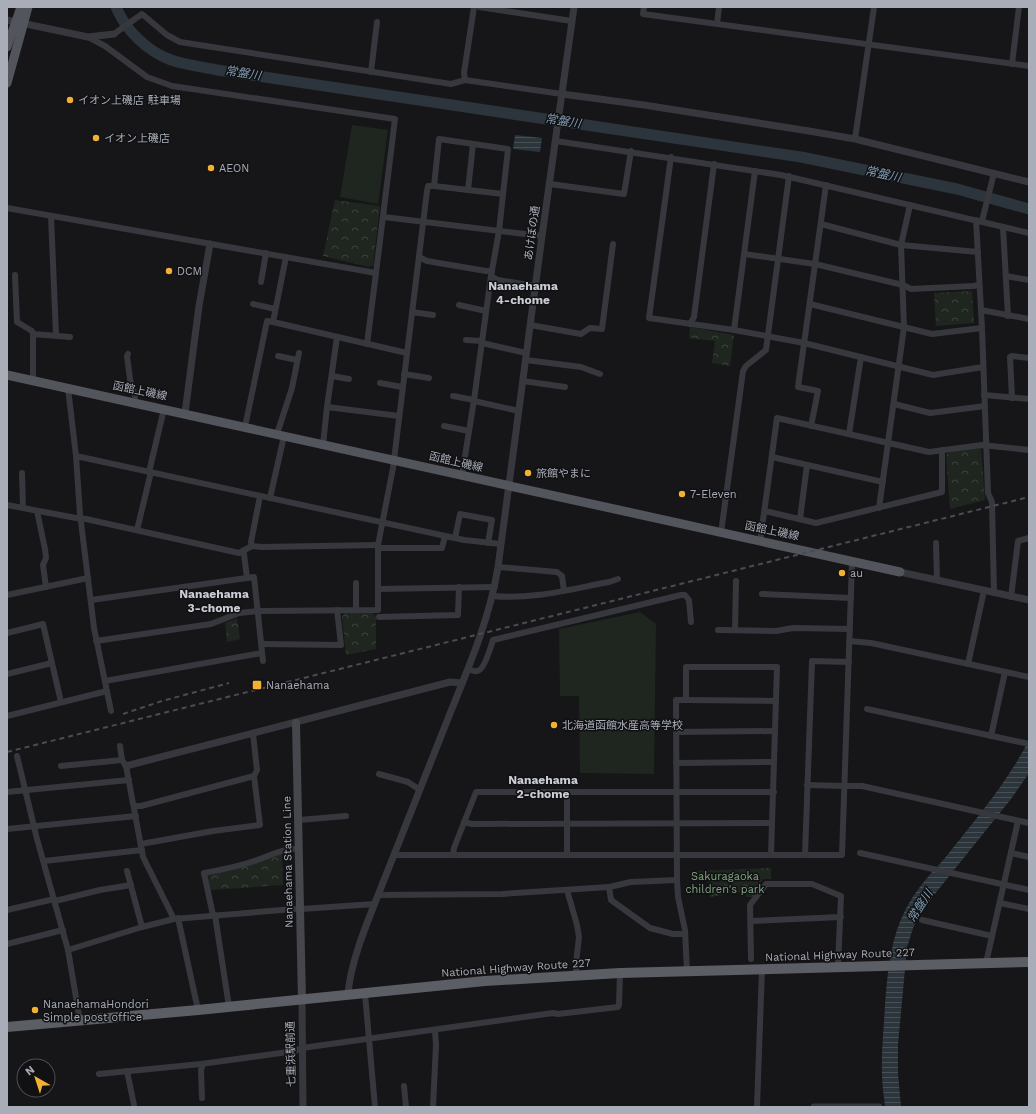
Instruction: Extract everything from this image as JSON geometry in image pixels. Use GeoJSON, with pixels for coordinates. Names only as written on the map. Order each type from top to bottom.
{"type":"FeatureCollection","features":[{"type":"Feature","properties":{"kind":"highway","name":"National Highway Route 227"},"geometry":{"type":"LineString","coordinates":[[7,1026],[198,1010],[485,981],[620,973],[1029,962]]}},
{"type":"Feature","properties":{"kind":"main road"},"geometry":{"type":"LineString","coordinates":[[7,47],[21,7]]}},
{"type":"Feature","properties":{"kind":"main road"},"geometry":{"type":"LineString","coordinates":[[7,83],[15,22],[28,7]]}},
{"type":"Feature","properties":{"kind":"main road","name":"函館上磯線"},"geometry":{"type":"LineString","coordinates":[[7,375],[900,572]]}},
{"type":"Feature","properties":{"kind":"main road","name":"Nanaehama Station Line"},"geometry":{"type":"LineString","coordinates":[[296,723],[298,820],[297,909],[302,1000]]}},
{"type":"Feature","properties":{"kind":"street"},"geometry":{"type":"LineString","coordinates":[[465,80],[464,73],[474,7]]}},
{"type":"Feature","properties":{"kind":"street"},"geometry":{"type":"LineString","coordinates":[[479,7],[516,10],[572,21]]}},
{"type":"Feature","properties":{"kind":"street","name":"あけぼの通"},"geometry":{"type":"LineString","coordinates":[[348,995],[349,983],[358,953],[378,895],[468,669],[493,596],[574,7]]}},
{"type":"Feature","properties":{"kind":"street"},"geometry":{"type":"LineString","coordinates":[[644,7],[644,14],[1029,66]]}},
{"type":"Feature","properties":{"kind":"street"},"geometry":{"type":"LineString","coordinates":[[717,24],[719,7]]}},
{"type":"Feature","properties":{"kind":"street"},"geometry":{"type":"LineString","coordinates":[[856,139],[874,7]]}},
{"type":"Feature","properties":{"kind":"street"},"geometry":{"type":"LineString","coordinates":[[1012,64],[1019,7]]}},
{"type":"Feature","properties":{"kind":"street"},"geometry":{"type":"LineString","coordinates":[[88,37],[114,34],[142,14],[167,35],[180,42],[451,84],[465,80],[746,120],[856,139],[1029,182]]}},
{"type":"Feature","properties":{"kind":"street"},"geometry":{"type":"LineString","coordinates":[[15,22],[88,37],[105,46],[147,77],[172,86],[395,119],[384,216],[366,344]]}},
{"type":"Feature","properties":{"kind":"street"},"geometry":{"type":"LineString","coordinates":[[371,72],[377,22]]}},
{"type":"Feature","properties":{"kind":"street"},"geometry":{"type":"LineString","coordinates":[[556,138],[789,176],[1029,233]]}},
{"type":"Feature","properties":{"kind":"street"},"geometry":{"type":"LineString","coordinates":[[434,186],[439,139],[508,149],[499,231],[491,274],[474,401],[462,475]]}},
{"type":"Feature","properties":{"kind":"street"},"geometry":{"type":"LineString","coordinates":[[468,190],[474,144]]}},
{"type":"Feature","properties":{"kind":"street"},"geometry":{"type":"LineString","coordinates":[[550,184],[624,194],[630,151]]}},
{"type":"Feature","properties":{"kind":"street"},"geometry":{"type":"LineString","coordinates":[[670,157],[649,318],[734,330],[804,343],[933,375],[983,367]]}},
{"type":"Feature","properties":{"kind":"street"},"geometry":{"type":"LineString","coordinates":[[690,324],[694,317],[714,164]]}},
{"type":"Feature","properties":{"kind":"street"},"geometry":{"type":"LineString","coordinates":[[734,330],[755,171]]}},
{"type":"Feature","properties":{"kind":"street"},"geometry":{"type":"LineString","coordinates":[[994,173],[984,212],[979,221],[978,252],[988,493],[992,502],[994,593]]}},
{"type":"Feature","properties":{"kind":"street"},"geometry":{"type":"LineString","coordinates":[[721,533],[743,371],[746,366],[766,350],[789,176]]}},
{"type":"Feature","properties":{"kind":"street"},"geometry":{"type":"LineString","coordinates":[[811,426],[818,391],[798,387],[826,185]]}},
{"type":"Feature","properties":{"kind":"street"},"geometry":{"type":"LineString","coordinates":[[96,641],[211,624],[239,613],[259,611],[378,610],[378,546],[393,468],[398,416],[428,186],[503,194]]}},
{"type":"Feature","properties":{"kind":"street"},"geometry":{"type":"LineString","coordinates":[[879,508],[904,327],[901,245],[910,205]]}},
{"type":"Feature","properties":{"kind":"street"},"geometry":{"type":"LineString","coordinates":[[7,208],[376,274]]}},
{"type":"Feature","properties":{"kind":"street"},"geometry":{"type":"LineString","coordinates":[[51,216],[56,336]]}},
{"type":"Feature","properties":{"kind":"street"},"geometry":{"type":"LineString","coordinates":[[384,216],[542,236]]}},
{"type":"Feature","properties":{"kind":"street"},"geometry":{"type":"LineString","coordinates":[[821,224],[901,245],[978,252]]}},
{"type":"Feature","properties":{"kind":"street"},"geometry":{"type":"LineString","coordinates":[[1003,226],[1008,316]]}},
{"type":"Feature","properties":{"kind":"street"},"geometry":{"type":"LineString","coordinates":[[185,414],[199,306],[210,244]]}},
{"type":"Feature","properties":{"kind":"street"},"geometry":{"type":"LineString","coordinates":[[530,325],[581,334],[590,328],[602,329],[613,244]]}},
{"type":"Feature","properties":{"kind":"street"},"geometry":{"type":"LineString","coordinates":[[260,282],[266,254]]}},
{"type":"Feature","properties":{"kind":"street"},"geometry":{"type":"LineString","coordinates":[[744,254],[815,264],[903,285],[911,289],[979,285]]}},
{"type":"Feature","properties":{"kind":"street"},"geometry":{"type":"LineString","coordinates":[[273,322],[286,257]]}},
{"type":"Feature","properties":{"kind":"street"},"geometry":{"type":"LineString","coordinates":[[419,257],[427,261],[486,271],[498,280],[535,286]]}},
{"type":"Feature","properties":{"kind":"street"},"geometry":{"type":"LineString","coordinates":[[15,275],[17,322],[32,331],[33,381]]}},
{"type":"Feature","properties":{"kind":"street"},"geometry":{"type":"LineString","coordinates":[[1006,276],[1029,280]]}},
{"type":"Feature","properties":{"kind":"street"},"geometry":{"type":"LineString","coordinates":[[253,304],[276,309]]}},
{"type":"Feature","properties":{"kind":"street"},"geometry":{"type":"LineString","coordinates":[[810,304],[932,334],[982,328]]}},
{"type":"Feature","properties":{"kind":"street"},"geometry":{"type":"LineString","coordinates":[[459,305],[486,311]]}},
{"type":"Feature","properties":{"kind":"street"},"geometry":{"type":"LineString","coordinates":[[981,310],[1029,319]]}},
{"type":"Feature","properties":{"kind":"street"},"geometry":{"type":"LineString","coordinates":[[412,312],[433,315]]}},
{"type":"Feature","properties":{"kind":"street"},"geometry":{"type":"LineString","coordinates":[[246,422],[267,321],[406,353]]}},
{"type":"Feature","properties":{"kind":"street"},"geometry":{"type":"LineString","coordinates":[[32,334],[70,337]]}},
{"type":"Feature","properties":{"kind":"street"},"geometry":{"type":"LineString","coordinates":[[323,445],[337,337]]}},
{"type":"Feature","properties":{"kind":"street"},"geometry":{"type":"LineString","coordinates":[[466,340],[482,342],[526,356],[581,367],[600,374]]}},
{"type":"Feature","properties":{"kind":"street"},"geometry":{"type":"LineString","coordinates":[[270,498],[298,353]]}},
{"type":"Feature","properties":{"kind":"street"},"geometry":{"type":"LineString","coordinates":[[128,354],[130,379],[135,397]]}},
{"type":"Feature","properties":{"kind":"street"},"geometry":{"type":"LineString","coordinates":[[278,356],[297,360]]}},
{"type":"Feature","properties":{"kind":"street"},"geometry":{"type":"LineString","coordinates":[[849,434],[861,357]]}},
{"type":"Feature","properties":{"kind":"street"},"geometry":{"type":"LineString","coordinates":[[1012,398],[1010,357],[1029,358]]}},
{"type":"Feature","properties":{"kind":"street"},"geometry":{"type":"LineString","coordinates":[[404,374],[429,378]]}},
{"type":"Feature","properties":{"kind":"street"},"geometry":{"type":"LineString","coordinates":[[332,376],[349,379]]}},
{"type":"Feature","properties":{"kind":"street"},"geometry":{"type":"LineString","coordinates":[[523,381],[565,387]]}},
{"type":"Feature","properties":{"kind":"street"},"geometry":{"type":"LineString","coordinates":[[380,383],[402,387]]}},
{"type":"Feature","properties":{"kind":"street"},"geometry":{"type":"LineString","coordinates":[[68,388],[76,456],[81,519],[96,641],[111,711]]}},
{"type":"Feature","properties":{"kind":"street"},"geometry":{"type":"LineString","coordinates":[[984,395],[1029,399]]}},
{"type":"Feature","properties":{"kind":"street"},"geometry":{"type":"LineString","coordinates":[[452,396],[518,411]]}},
{"type":"Feature","properties":{"kind":"street"},"geometry":{"type":"LineString","coordinates":[[894,404],[930,412],[985,406]]}},
{"type":"Feature","properties":{"kind":"street"},"geometry":{"type":"LineString","coordinates":[[327,408],[398,416]]}},
{"type":"Feature","properties":{"kind":"street"},"geometry":{"type":"LineString","coordinates":[[137,530],[164,409]]}},
{"type":"Feature","properties":{"kind":"street"},"geometry":{"type":"LineString","coordinates":[[760,542],[777,418],[929,452],[986,445],[1029,450]]}},
{"type":"Feature","properties":{"kind":"street"},"geometry":{"type":"LineString","coordinates":[[444,426],[469,431]]}},
{"type":"Feature","properties":{"kind":"street"},"geometry":{"type":"LineString","coordinates":[[765,511],[816,523],[942,492],[942,450]]}},
{"type":"Feature","properties":{"kind":"street"},"geometry":{"type":"LineString","coordinates":[[76,456],[445,536],[500,544]]}},
{"type":"Feature","properties":{"kind":"street"},"geometry":{"type":"LineString","coordinates":[[772,457],[883,482]]}},
{"type":"Feature","properties":{"kind":"street"},"geometry":{"type":"LineString","coordinates":[[800,519],[806,465]]}},
{"type":"Feature","properties":{"kind":"street"},"geometry":{"type":"LineString","coordinates":[[22,473],[23,508]]}},
{"type":"Feature","properties":{"kind":"street"},"geometry":{"type":"LineString","coordinates":[[252,546],[251,542],[260,496]]}},
{"type":"Feature","properties":{"kind":"street"},"geometry":{"type":"LineString","coordinates":[[7,505],[86,519],[239,553],[252,546],[378,546],[442,548],[445,536]]}},
{"type":"Feature","properties":{"kind":"street"},"geometry":{"type":"LineString","coordinates":[[37,511],[45,549],[46,558],[43,565],[46,588]]}},
{"type":"Feature","properties":{"kind":"street"},"geometry":{"type":"LineString","coordinates":[[455,538],[460,514],[492,520],[488,543]]}},
{"type":"Feature","properties":{"kind":"street"},"geometry":{"type":"LineString","coordinates":[[1011,597],[1018,541],[1029,538]]}},
{"type":"Feature","properties":{"kind":"street"},"geometry":{"type":"LineString","coordinates":[[936,543],[937,580]]}},
{"type":"Feature","properties":{"kind":"street"},"geometry":{"type":"LineString","coordinates":[[243,551],[248,578]]}},
{"type":"Feature","properties":{"kind":"street"},"geometry":{"type":"LineString","coordinates":[[394,855],[842,855],[852,598],[852,562]]}},
{"type":"Feature","properties":{"kind":"street"},"geometry":{"type":"LineString","coordinates":[[498,567],[557,572],[562,576],[564,591]]}},
{"type":"Feature","properties":{"kind":"street"},"geometry":{"type":"LineString","coordinates":[[900,572],[1029,600]]}},
{"type":"Feature","properties":{"kind":"street"},"geometry":{"type":"LineString","coordinates":[[91,600],[254,577],[259,611],[263,661]]}},
{"type":"Feature","properties":{"kind":"street"},"geometry":{"type":"LineString","coordinates":[[7,595],[88,578]]}},
{"type":"Feature","properties":{"kind":"street"},"geometry":{"type":"LineString","coordinates":[[493,596],[517,598],[564,591],[618,579]]}},
{"type":"Feature","properties":{"kind":"street"},"geometry":{"type":"LineString","coordinates":[[735,630],[736,581]]}},
{"type":"Feature","properties":{"kind":"street"},"geometry":{"type":"LineString","coordinates":[[356,583],[356,610]]}},
{"type":"Feature","properties":{"kind":"street"},"geometry":{"type":"LineString","coordinates":[[378,617],[458,615],[459,587]]}},
{"type":"Feature","properties":{"kind":"street"},"geometry":{"type":"LineString","coordinates":[[378,589],[495,587]]}},
{"type":"Feature","properties":{"kind":"street"},"geometry":{"type":"LineString","coordinates":[[762,594],[852,598]]}},
{"type":"Feature","properties":{"kind":"street"},"geometry":{"type":"LineString","coordinates":[[468,669],[477,672],[480,671],[483,667],[493,640],[681,595],[685,595],[689,600],[691,622]]}},
{"type":"Feature","properties":{"kind":"street"},"geometry":{"type":"LineString","coordinates":[[968,664],[983,595]]}},
{"type":"Feature","properties":{"kind":"street"},"geometry":{"type":"LineString","coordinates":[[262,644],[341,644],[337,610]]}},
{"type":"Feature","properties":{"kind":"street"},"geometry":{"type":"LineString","coordinates":[[7,633],[43,624],[61,702]]}},
{"type":"Feature","properties":{"kind":"street"},"geometry":{"type":"LineString","coordinates":[[718,630],[776,631],[793,628],[850,629]]}},
{"type":"Feature","properties":{"kind":"street"},"geometry":{"type":"LineString","coordinates":[[850,641],[870,643],[1029,677]]}},
{"type":"Feature","properties":{"kind":"street"},"geometry":{"type":"LineString","coordinates":[[105,681],[262,653]]}},
{"type":"Feature","properties":{"kind":"street"},"geometry":{"type":"LineString","coordinates":[[805,855],[812,661],[849,662]]}},
{"type":"Feature","properties":{"kind":"street"},"geometry":{"type":"LineString","coordinates":[[7,674],[52,663]]}},
{"type":"Feature","properties":{"kind":"street"},"geometry":{"type":"LineString","coordinates":[[686,700],[686,667],[777,667],[771,855]]}},
{"type":"Feature","properties":{"kind":"street"},"geometry":{"type":"LineString","coordinates":[[990,736],[1005,672]]}},
{"type":"Feature","properties":{"kind":"street"},"geometry":{"type":"LineString","coordinates":[[62,766],[124,763],[253,734],[450,682],[462,683]]}},
{"type":"Feature","properties":{"kind":"street"},"geometry":{"type":"LineString","coordinates":[[7,716],[107,691]]}},
{"type":"Feature","properties":{"kind":"street"},"geometry":{"type":"LineString","coordinates":[[687,972],[685,934],[678,897],[677,880],[676,700],[776,701]]}},
{"type":"Feature","properties":{"kind":"street"},"geometry":{"type":"LineString","coordinates":[[867,709],[1027,744]]}},
{"type":"Feature","properties":{"kind":"street"},"geometry":{"type":"LineString","coordinates":[[676,732],[775,731]]}},
{"type":"Feature","properties":{"kind":"street"},"geometry":{"type":"LineString","coordinates":[[44,861],[141,847],[213,830],[260,825],[254,776],[257,770],[253,734]]}},
{"type":"Feature","properties":{"kind":"street"},"geometry":{"type":"LineString","coordinates":[[120,746],[129,780],[145,862],[176,918],[198,1010]]}},
{"type":"Feature","properties":{"kind":"street"},"geometry":{"type":"LineString","coordinates":[[17,756],[34,826],[68,950],[80,1021]]}},
{"type":"Feature","properties":{"kind":"street"},"geometry":{"type":"LineString","coordinates":[[676,763],[774,762]]}},
{"type":"Feature","properties":{"kind":"street"},"geometry":{"type":"LineString","coordinates":[[379,774],[408,782],[416,788]]}},
{"type":"Feature","properties":{"kind":"street"},"geometry":{"type":"LineString","coordinates":[[134,806],[141,806],[254,776]]}},
{"type":"Feature","properties":{"kind":"street"},"geometry":{"type":"LineString","coordinates":[[7,792],[129,780]]}},
{"type":"Feature","properties":{"kind":"street"},"geometry":{"type":"LineString","coordinates":[[807,785],[862,786],[1029,823]]}},
{"type":"Feature","properties":{"kind":"street"},"geometry":{"type":"LineString","coordinates":[[453,855],[454,848],[476,792],[774,792]]}},
{"type":"Feature","properties":{"kind":"street"},"geometry":{"type":"LineString","coordinates":[[567,792],[567,855]]}},
{"type":"Feature","properties":{"kind":"street"},"geometry":{"type":"LineString","coordinates":[[7,828],[136,816]]}},
{"type":"Feature","properties":{"kind":"street"},"geometry":{"type":"LineString","coordinates":[[298,820],[346,816]]}},
{"type":"Feature","properties":{"kind":"street"},"geometry":{"type":"LineString","coordinates":[[986,963],[1018,821]]}},
{"type":"Feature","properties":{"kind":"street"},"geometry":{"type":"LineString","coordinates":[[464,822],[472,824],[772,823]]}},
{"type":"Feature","properties":{"kind":"street"},"geometry":{"type":"LineString","coordinates":[[229,1007],[214,915],[204,872],[240,866],[274,853],[293,849]]}},
{"type":"Feature","properties":{"kind":"street"},"geometry":{"type":"LineString","coordinates":[[860,853],[1029,890]]}},
{"type":"Feature","properties":{"kind":"street"},"geometry":{"type":"LineString","coordinates":[[1011,853],[1029,857]]}},
{"type":"Feature","properties":{"kind":"street"},"geometry":{"type":"LineString","coordinates":[[127,871],[142,927]]}},
{"type":"Feature","properties":{"kind":"street"},"geometry":{"type":"LineString","coordinates":[[378,895],[502,894],[609,887],[631,882],[677,880]]}},
{"type":"Feature","properties":{"kind":"street"},"geometry":{"type":"LineString","coordinates":[[751,959],[750,905],[766,884],[812,884],[841,896],[838,967]]}},
{"type":"Feature","properties":{"kind":"street"},"geometry":{"type":"LineString","coordinates":[[7,910],[100,890],[131,885]]}},
{"type":"Feature","properties":{"kind":"street"},"geometry":{"type":"LineString","coordinates":[[609,887],[611,900],[650,928],[673,934],[685,934]]}},
{"type":"Feature","properties":{"kind":"street"},"geometry":{"type":"LineString","coordinates":[[567,890],[579,937],[576,976]]}},
{"type":"Feature","properties":{"kind":"street"},"geometry":{"type":"LineString","coordinates":[[1000,903],[1029,909]]}},
{"type":"Feature","properties":{"kind":"street"},"geometry":{"type":"LineString","coordinates":[[68,950],[176,918],[375,904]]}},
{"type":"Feature","properties":{"kind":"street"},"geometry":{"type":"LineString","coordinates":[[751,922],[841,917]]}},
{"type":"Feature","properties":{"kind":"street"},"geometry":{"type":"LineString","coordinates":[[922,920],[992,936]]}},
{"type":"Feature","properties":{"kind":"street"},"geometry":{"type":"LineString","coordinates":[[7,944],[63,930]]}},
{"type":"Feature","properties":{"kind":"street"},"geometry":{"type":"LineString","coordinates":[[757,1107],[762,969]]}},
{"type":"Feature","properties":{"kind":"street"},"geometry":{"type":"LineString","coordinates":[[99,1074],[203,1064],[295,1051],[302,1048],[553,1013],[558,1014],[618,1007],[620,1005],[620,973]]}},
{"type":"Feature","properties":{"kind":"street"},"geometry":{"type":"LineString","coordinates":[[365,994],[375,1107]]}},
{"type":"Feature","properties":{"kind":"street","name":"七重浜駅前通"},"geometry":{"type":"LineString","coordinates":[[302,1000],[303,1107]]}},
{"type":"Feature","properties":{"kind":"street"},"geometry":{"type":"LineString","coordinates":[[433,1107],[436,1045],[435,1030]]}},
{"type":"Feature","properties":{"kind":"street"},"geometry":{"type":"LineString","coordinates":[[202,1098],[201,1070],[203,1064]]}},
{"type":"Feature","properties":{"kind":"street"},"geometry":{"type":"LineString","coordinates":[[127,1071],[134,1106]]}},
{"type":"Feature","properties":{"kind":"street"},"geometry":{"type":"LineString","coordinates":[[404,1086],[406,1107]]}},
{"type":"Feature","properties":{"kind":"street"},"geometry":{"type":"LineString","coordinates":[[814,1107],[879,1107]]}},
{"type":"Feature","properties":{"kind":"green space"},"geometry":{"type":"Polygon","coordinates":[[[352,125],[388,130],[378,204],[340,197],[352,125]]]}},
{"type":"Feature","properties":{"kind":"green space"},"geometry":{"type":"Polygon","coordinates":[[[335,200],[380,206],[373,265],[369,267],[323,256],[335,200]]]}},
{"type":"Feature","properties":{"kind":"green space"},"geometry":{"type":"Polygon","coordinates":[[[972,291],[974,323],[936,326],[934,293],[972,291]]]}},
{"type":"Feature","properties":{"kind":"green space"},"geometry":{"type":"Polygon","coordinates":[[[690,327],[734,335],[730,366],[712,363],[715,341],[689,338],[690,327]]]}},
{"type":"Feature","properties":{"kind":"green space"},"geometry":{"type":"Polygon","coordinates":[[[981,448],[985,500],[950,509],[946,455],[951,452],[981,448]]]}},
{"type":"Feature","properties":{"kind":"green space"},"geometry":{"type":"Polygon","coordinates":[[[640,612],[656,624],[654,774],[580,773],[579,696],[560,696],[559,629],[640,612]]]}},
{"type":"Feature","properties":{"kind":"green space"},"geometry":{"type":"Polygon","coordinates":[[[345,613],[373,613],[376,617],[376,649],[346,655],[342,617],[345,613]]]}},
{"type":"Feature","properties":{"kind":"green space"},"geometry":{"type":"Polygon","coordinates":[[[237,618],[240,639],[227,642],[225,623],[237,618]]]}},
{"type":"Feature","properties":{"kind":"green space"},"geometry":{"type":"Polygon","coordinates":[[[282,853],[283,885],[211,890],[208,874],[282,853]]]}},
{"type":"Feature","properties":{"kind":"green space","name":"Sakuragaoka children's park"},"geometry":{"type":"Polygon","coordinates":[[[771,868],[771,879],[763,879],[752,897],[747,897],[745,891],[710,897],[708,879],[697,880],[696,871],[771,868]]]}},
{"type":"Feature","properties":{"kind":"water"},"geometry":{"type":"Polygon","coordinates":[[[515,135],[542,138],[540,152],[513,149],[515,135]]]}},
{"type":"Feature","properties":{"kind":"water"},"geometry":{"type":"Polygon","coordinates":[[[1029,740],[1029,773],[1011,799],[934,895],[920,914],[913,928],[907,947],[898,1045],[898,1073],[901,1107],[885,1107],[882,1082],[882,1048],[885,1005],[889,964],[895,938],[904,912],[927,878],[945,858],[1001,786],[1029,740]]]}},
{"type":"Feature","properties":{"kind":"waterway","name":"常盤川"},"geometry":{"type":"LineString","coordinates":[[116,7],[120,16],[131,32],[146,46],[162,56],[188,65],[801,157],[957,189],[1029,209]]}},
{"type":"Feature","properties":{"kind":"railway"},"geometry":{"type":"LineString","coordinates":[[7,752],[1029,497]]}},
{"type":"Feature","properties":{"kind":"railway"},"geometry":{"type":"LineString","coordinates":[[123,714],[162,701],[229,683]]}},
{"type":"Feature","properties":{"kind":"place","name":"イオン上磯店 駐車場"},"geometry":{"type":"Point","coordinates":[70,100]}},
{"type":"Feature","properties":{"kind":"place","name":"イオン上磯店"},"geometry":{"type":"Point","coordinates":[96,138]}},
{"type":"Feature","properties":{"kind":"place","name":"AEON"},"geometry":{"type":"Point","coordinates":[211,168]}},
{"type":"Feature","properties":{"kind":"place","name":"DCM"},"geometry":{"type":"Point","coordinates":[169,271]}},
{"type":"Feature","properties":{"kind":"place","name":"旅館やまに"},"geometry":{"type":"Point","coordinates":[528,473]}},
{"type":"Feature","properties":{"kind":"place","name":"7-Eleven"},"geometry":{"type":"Point","coordinates":[682,494]}},
{"type":"Feature","properties":{"kind":"place","name":"au"},"geometry":{"type":"Point","coordinates":[842,573]}},
{"type":"Feature","properties":{"kind":"place","name":"Nanaehama"},"geometry":{"type":"Point","coordinates":[257,685]}},
{"type":"Feature","properties":{"kind":"place","name":"北海道函館水産高等学校"},"geometry":{"type":"Point","coordinates":[554,725]}},
{"type":"Feature","properties":{"kind":"place","name":"NanaehamaHondori Simple post office"},"geometry":{"type":"Point","coordinates":[35,1010]}},
{"type":"Feature","properties":{"kind":"district","name":"Nanaehama 4-chome"},"geometry":{"type":"Point","coordinates":[523,293]}},
{"type":"Feature","properties":{"kind":"district","name":"Nanaehama 3-chome"},"geometry":{"type":"Point","coordinates":[214,601]}},
{"type":"Feature","properties":{"kind":"district","name":"Nanaehama 2-chome"},"geometry":{"type":"Point","coordinates":[543,787]}}]}
